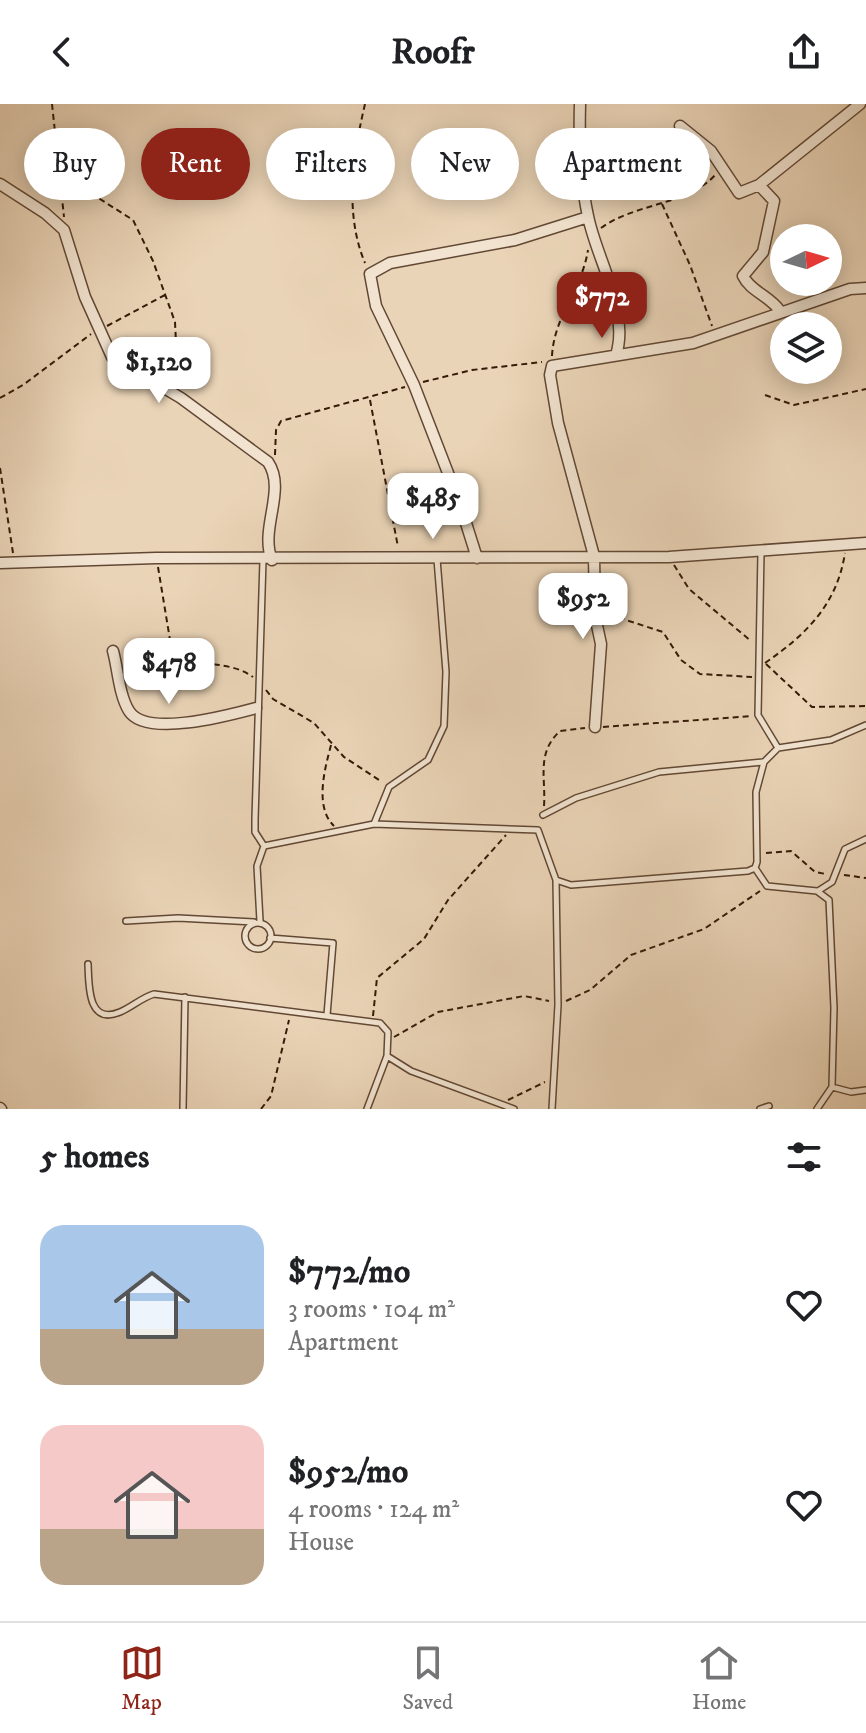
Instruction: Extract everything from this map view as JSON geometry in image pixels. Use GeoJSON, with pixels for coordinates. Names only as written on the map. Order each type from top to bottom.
{"type":"FeatureCollection","features":[{"type":"Feature","properties":{"kind":"street"},"geometry":{"type":"LineString","coordinates":[[580,104],[588,217],[616,311],[619,346],[616,355]]}},
{"type":"Feature","properties":{"kind":"street"},"geometry":{"type":"LineString","coordinates":[[680,126],[711,151],[739,193],[759,185],[860,104]]}},
{"type":"Feature","properties":{"kind":"street"},"geometry":{"type":"LineString","coordinates":[[0,184],[45,213],[64,230],[98,329],[112,357],[181,398],[268,462],[275,477],[267,560]]}},
{"type":"Feature","properties":{"kind":"street"},"geometry":{"type":"LineString","coordinates":[[759,185],[774,201],[773,210],[765,227],[763,252],[743,276],[748,285],[769,297],[780,311]]}},
{"type":"Feature","properties":{"kind":"street"},"geometry":{"type":"LineString","coordinates":[[477,558],[460,504],[414,385],[376,306],[370,274],[390,263],[515,240],[588,217]]}},
{"type":"Feature","properties":{"kind":"street"},"geometry":{"type":"LineString","coordinates":[[595,727],[601,644],[594,594],[594,556],[558,423],[550,371],[560,363],[668,348],[850,289],[866,288]]}},
{"type":"Feature","properties":{"kind":"street"},"geometry":{"type":"LineString","coordinates":[[0,563],[156,558],[399,560],[669,557],[866,543]]}},
{"type":"Feature","properties":{"kind":"street"},"geometry":{"type":"LineString","coordinates":[[113,651],[128,710],[145,723],[208,720],[256,708]]}},
{"type":"Feature","properties":{"kind":"lane"},"geometry":{"type":"LineString","coordinates":[[761,551],[758,715],[769,739],[778,748]]}},
{"type":"Feature","properties":{"kind":"lane"},"geometry":{"type":"LineString","coordinates":[[374,824],[389,787],[428,760],[444,726],[446,672],[436,558]]}},
{"type":"Feature","properties":{"kind":"lane"},"geometry":{"type":"LineString","coordinates":[[264,846],[255,832],[256,708],[267,560]]}},
{"type":"Feature","properties":{"kind":"lane"},"geometry":{"type":"LineString","coordinates":[[817,1109],[832,1087],[834,1008],[831,908],[829,900],[817,891],[767,886],[755,868],[758,854],[756,792],[764,762],[778,748],[831,740],[866,725]]}},
{"type":"Feature","properties":{"kind":"lane"},"geometry":{"type":"LineString","coordinates":[[543,815],[576,798],[659,772],[764,762]]}},
{"type":"Feature","properties":{"kind":"lane"},"geometry":{"type":"LineString","coordinates":[[264,846],[374,824],[538,830],[556,880],[558,1005],[552,1109]]}},
{"type":"Feature","properties":{"kind":"lane"},"geometry":{"type":"LineString","coordinates":[[817,891],[832,882],[845,849],[866,839]]}},
{"type":"Feature","properties":{"kind":"lane"},"geometry":{"type":"LineString","coordinates":[[126,921],[178,918],[257,922],[268,929],[270,938],[262,949],[251,947],[245,934],[257,922],[257,866],[264,846]]}},
{"type":"Feature","properties":{"kind":"lane"},"geometry":{"type":"LineString","coordinates":[[556,880],[571,885],[595,885],[755,868]]}},
{"type":"Feature","properties":{"kind":"lane"},"geometry":{"type":"LineString","coordinates":[[270,938],[333,943],[327,1015]]}},
{"type":"Feature","properties":{"kind":"lane"},"geometry":{"type":"LineString","coordinates":[[88,964],[90,999],[94,1009],[102,1014],[121,1012],[154,994],[385,1025],[389,1040],[387,1056],[367,1109]]}},
{"type":"Feature","properties":{"kind":"lane"},"geometry":{"type":"LineString","coordinates":[[183,1109],[185,997]]}},
{"type":"Feature","properties":{"kind":"lane"},"geometry":{"type":"LineString","coordinates":[[387,1056],[411,1071],[514,1109]]}},
{"type":"Feature","properties":{"kind":"lane"},"geometry":{"type":"LineString","coordinates":[[832,1087],[851,1092],[866,1090]]}},
{"type":"Feature","properties":{"kind":"lane"},"geometry":{"type":"LineString","coordinates":[[760,1109],[769,1106]]}},
{"type":"Feature","properties":{"kind":"path"},"geometry":{"type":"LineString","coordinates":[[52,104],[54,128]]}},
{"type":"Feature","properties":{"kind":"path"},"geometry":{"type":"LineString","coordinates":[[365,104],[354,149],[354,221],[359,246],[370,274]]}},
{"type":"Feature","properties":{"kind":"path"},"geometry":{"type":"LineString","coordinates":[[275,477],[277,424],[291,417],[472,370],[552,360],[557,322],[584,272],[593,236],[627,212],[662,204],[705,185],[722,167]]}},
{"type":"Feature","properties":{"kind":"path"},"geometry":{"type":"LineString","coordinates":[[62,200],[64,230]]}},
{"type":"Feature","properties":{"kind":"path"},"geometry":{"type":"LineString","coordinates":[[101,200],[133,220],[166,295],[178,334],[175,371],[181,398]]}},
{"type":"Feature","properties":{"kind":"path"},"geometry":{"type":"LineString","coordinates":[[662,204],[690,265],[715,335]]}},
{"type":"Feature","properties":{"kind":"path"},"geometry":{"type":"LineString","coordinates":[[0,398],[23,385],[98,329],[166,295]]}},
{"type":"Feature","properties":{"kind":"path"},"geometry":{"type":"LineString","coordinates":[[765,395],[794,405],[866,389]]}},
{"type":"Feature","properties":{"kind":"path"},"geometry":{"type":"LineString","coordinates":[[369,399],[394,512],[399,560]]}},
{"type":"Feature","properties":{"kind":"path"},"geometry":{"type":"LineString","coordinates":[[0,468],[5,518],[15,562]]}},
{"type":"Feature","properties":{"kind":"path"},"geometry":{"type":"LineString","coordinates":[[594,594],[619,616],[663,632],[681,660],[700,674],[758,673],[765,663],[800,638],[823,612],[842,573],[847,544]]}},
{"type":"Feature","properties":{"kind":"path"},"geometry":{"type":"LineString","coordinates":[[669,557],[689,589],[760,651]]}},
{"type":"Feature","properties":{"kind":"path"},"geometry":{"type":"LineString","coordinates":[[156,558],[172,652],[204,665],[232,665],[258,681],[273,699],[314,723],[344,757],[389,787]]}},
{"type":"Feature","properties":{"kind":"path"},"geometry":{"type":"LineString","coordinates":[[765,663],[812,707],[866,706]]}},
{"type":"Feature","properties":{"kind":"path"},"geometry":{"type":"LineString","coordinates":[[543,815],[542,766],[549,745],[560,731],[712,722],[758,715]]}},
{"type":"Feature","properties":{"kind":"path"},"geometry":{"type":"LineString","coordinates":[[332,743],[325,766],[324,811],[326,819],[338,830]]}},
{"type":"Feature","properties":{"kind":"path"},"geometry":{"type":"LineString","coordinates":[[373,1021],[377,978],[424,939],[448,900],[493,854],[511,828]]}},
{"type":"Feature","properties":{"kind":"path"},"geometry":{"type":"LineString","coordinates":[[758,854],[791,851],[815,872],[825,875],[834,871],[866,878]]}},
{"type":"Feature","properties":{"kind":"path"},"geometry":{"type":"LineString","coordinates":[[389,1040],[438,1012],[524,996],[537,996],[558,1005],[590,990],[631,955],[704,929],[767,886]]}},
{"type":"Feature","properties":{"kind":"path"},"geometry":{"type":"LineString","coordinates":[[261,1109],[271,1096],[287,1026],[295,1011]]}},
{"type":"Feature","properties":{"kind":"path"},"geometry":{"type":"LineString","coordinates":[[501,1105],[554,1078]]}}]}
